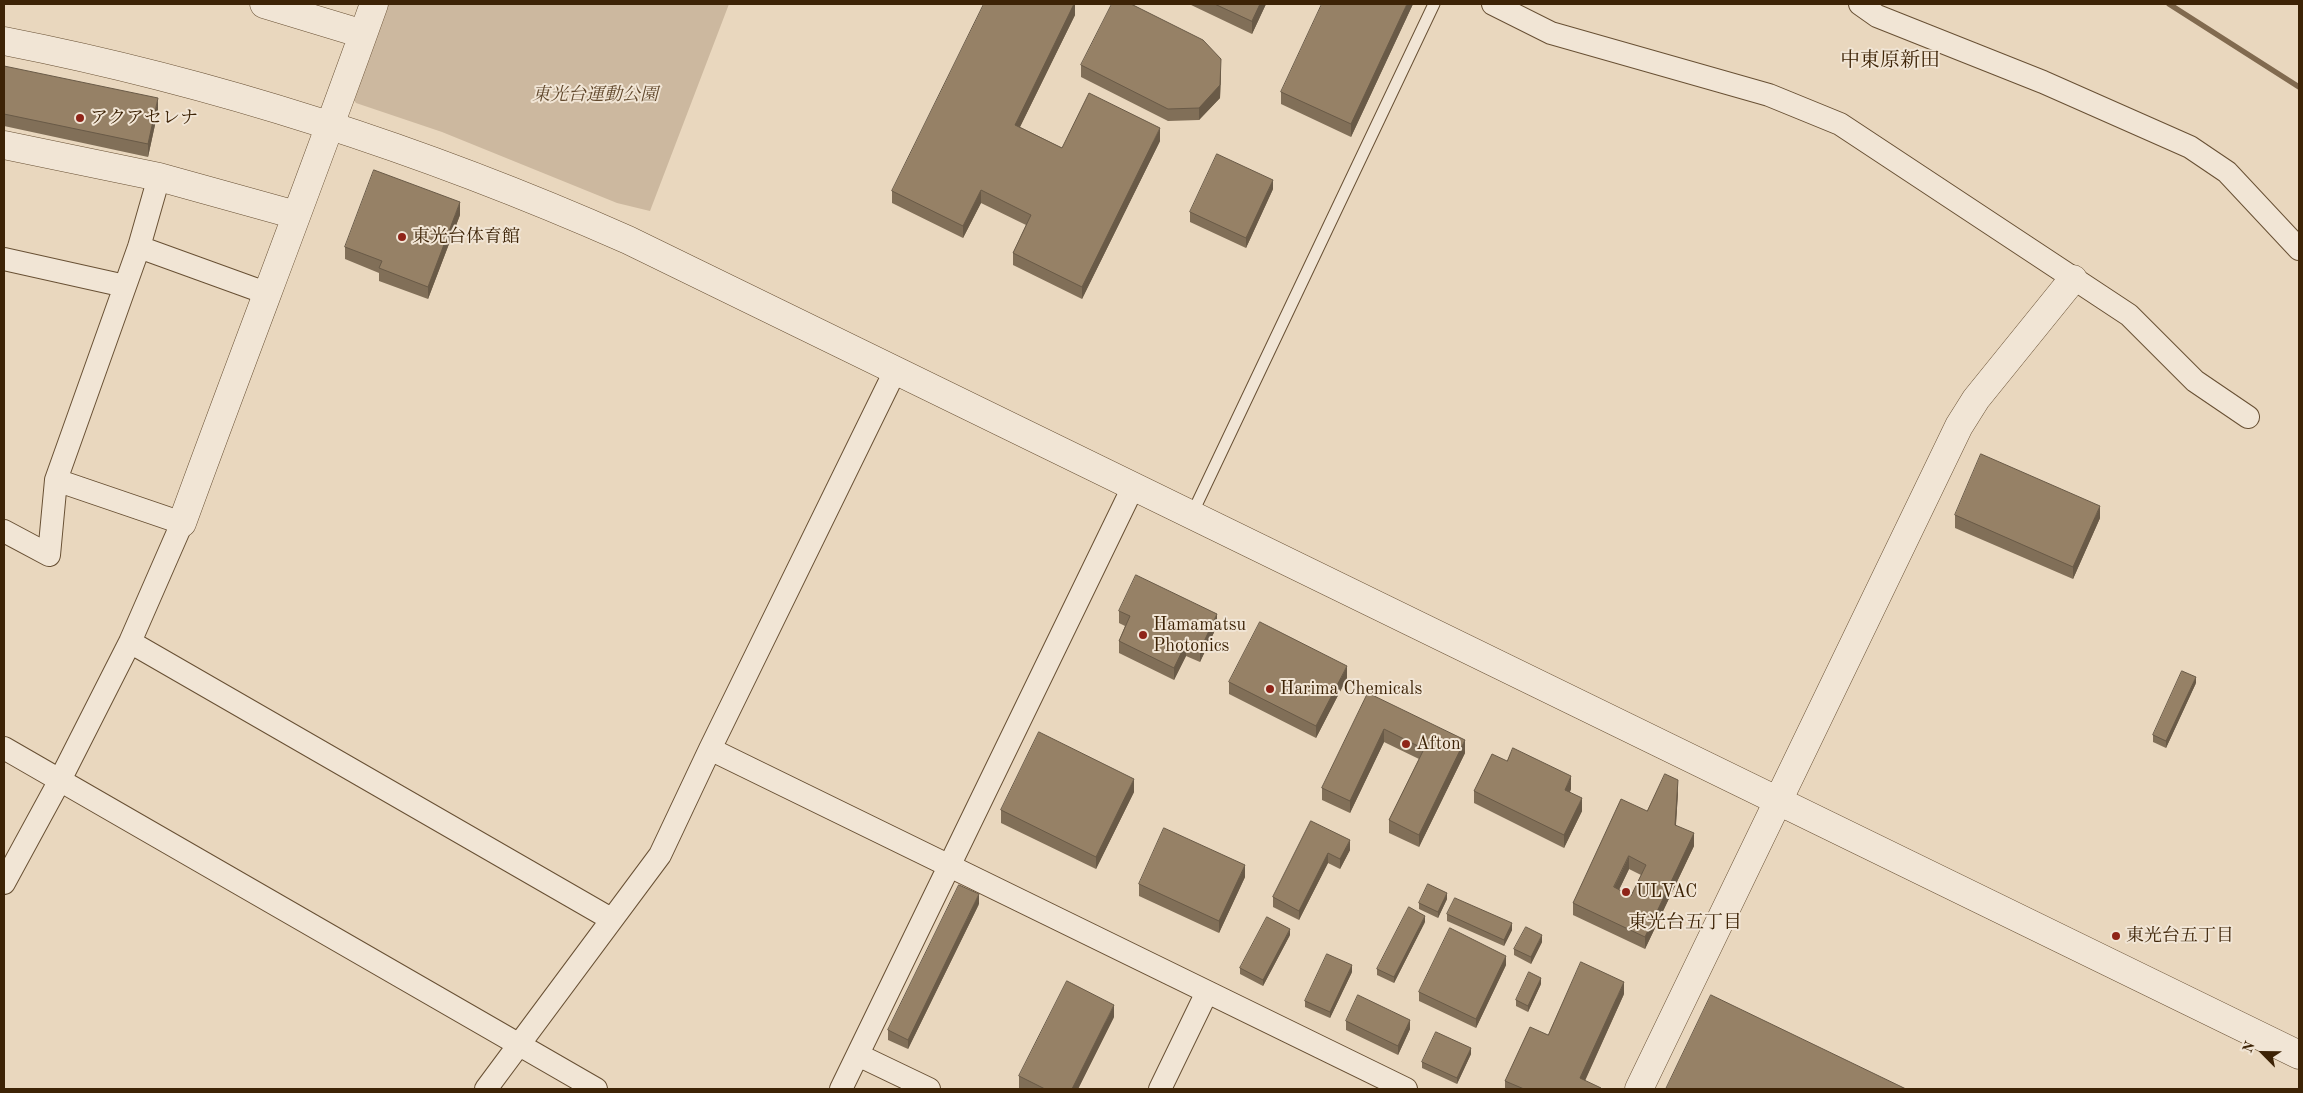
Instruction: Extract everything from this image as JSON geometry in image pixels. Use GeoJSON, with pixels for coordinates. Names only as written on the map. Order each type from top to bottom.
{"type":"FeatureCollection","features":[{"type":"Feature","properties":{"kind":"street"},"geometry":{"type":"LineString","coordinates":[[264,4],[363,34]]}},
{"type":"Feature","properties":{"kind":"street"},"geometry":{"type":"LineString","coordinates":[[4,884],[60,780],[130,642],[182,523],[266,293],[331,125],[374,4]]}},
{"type":"Feature","properties":{"kind":"street"},"geometry":{"type":"LineString","coordinates":[[1493,4],[1551,33],[1768,95],[1840,124],[2129,315],[2195,381],[2248,417]]}},
{"type":"Feature","properties":{"kind":"street"},"geometry":{"type":"LineString","coordinates":[[1860,4],[1876,16],[2043,82],[2190,147],[2227,172],[2299,249]]}},
{"type":"Feature","properties":{"kind":"street"},"geometry":{"type":"LineString","coordinates":[[4,41],[134,68],[331,125],[579,218],[1192,514],[2299,1055]]}},
{"type":"Feature","properties":{"kind":"street"},"geometry":{"type":"LineString","coordinates":[[4,145],[159,177],[296,215]]}},
{"type":"Feature","properties":{"kind":"street"},"geometry":{"type":"LineString","coordinates":[[4,531],[48,555],[56,480],[139,247],[159,177]]}},
{"type":"Feature","properties":{"kind":"street"},"geometry":{"type":"LineString","coordinates":[[139,247],[266,293]]}},
{"type":"Feature","properties":{"kind":"street"},"geometry":{"type":"LineString","coordinates":[[4,259],[125,286]]}},
{"type":"Feature","properties":{"kind":"street"},"geometry":{"type":"LineString","coordinates":[[1639,1089],[1959,426],[1976,399],[2073,279]]}},
{"type":"Feature","properties":{"kind":"street"},"geometry":{"type":"LineString","coordinates":[[486,1089],[660,855],[895,370]]}},
{"type":"Feature","properties":{"kind":"street"},"geometry":{"type":"LineString","coordinates":[[56,480],[182,523]]}},
{"type":"Feature","properties":{"kind":"street"},"geometry":{"type":"LineString","coordinates":[[841,1089],[1134,487]]}},
{"type":"Feature","properties":{"kind":"street"},"geometry":{"type":"LineString","coordinates":[[130,642],[611,919]]}},
{"type":"Feature","properties":{"kind":"street"},"geometry":{"type":"LineString","coordinates":[[4,748],[596,1089]]}},
{"type":"Feature","properties":{"kind":"street"},"geometry":{"type":"LineString","coordinates":[[710,749],[1406,1089]]}},
{"type":"Feature","properties":{"kind":"street"},"geometry":{"type":"LineString","coordinates":[[1160,1089],[1207,992]]}},
{"type":"Feature","properties":{"kind":"street"},"geometry":{"type":"LineString","coordinates":[[858,1055],[929,1089]]}},
{"type":"Feature","properties":{"kind":"lane"},"geometry":{"type":"LineString","coordinates":[[1192,514],[1434,4]]}},
{"type":"Feature","properties":{"kind":"green space","name":"東光台運動公園"},"geometry":{"type":"Polygon","coordinates":[[[381,4],[729,4],[650,211],[617,203],[442,132],[356,103],[352,98],[364,71],[365,49],[381,4]]]}},
{"type":"Feature","properties":{"kind":"building"},"geometry":{"type":"Polygon","coordinates":[[[984,4],[1074,4],[1015,125],[1062,148],[1089,93],[1160,128],[1082,287],[1013,253],[1031,215],[981,190],[963,226],[892,191],[984,4]]]}},
{"type":"Feature","properties":{"kind":"building"},"geometry":{"type":"Polygon","coordinates":[[[1112,4],[1131,4],[1203,40],[1221,59],[1220,85],[1199,108],[1168,109],[1081,65],[1112,4]]]}},
{"type":"Feature","properties":{"kind":"building"},"geometry":{"type":"Polygon","coordinates":[[[1215,4],[1260,4],[1252,21],[1215,4]]]}},
{"type":"Feature","properties":{"kind":"building"},"geometry":{"type":"Polygon","coordinates":[[[1322,4],[1407,4],[1351,124],[1281,92],[1322,4]]]}},
{"type":"Feature","properties":{"kind":"building","name":"アクアセレナ"},"geometry":{"type":"Polygon","coordinates":[[[4,66],[158,98],[148,144],[4,114],[4,66]]]}},
{"type":"Feature","properties":{"kind":"building"},"geometry":{"type":"Polygon","coordinates":[[[1217,154],[1273,180],[1246,238],[1190,212],[1217,154]]]}},
{"type":"Feature","properties":{"kind":"building","name":"東光台体育館"},"geometry":{"type":"Polygon","coordinates":[[[374,170],[460,202],[428,287],[379,268],[382,261],[345,247],[374,170]]]}},
{"type":"Feature","properties":{"kind":"building"},"geometry":{"type":"Polygon","coordinates":[[[1981,454],[2100,506],[2073,567],[1955,515],[1981,454]]]}},
{"type":"Feature","properties":{"kind":"building"},"geometry":{"type":"Polygon","coordinates":[[[1136,575],[1217,614],[1200,650],[1186,643],[1174,668],[1119,641],[1130,616],[1119,611],[1136,575]]]}},
{"type":"Feature","properties":{"kind":"building"},"geometry":{"type":"Polygon","coordinates":[[[1260,622],[1347,666],[1316,726],[1229,682],[1260,622]]]}},
{"type":"Feature","properties":{"kind":"building"},"geometry":{"type":"Polygon","coordinates":[[[2182,671],[2196,677],[2166,741],[2153,735],[2182,671]]]}},
{"type":"Feature","properties":{"kind":"building"},"geometry":{"type":"Polygon","coordinates":[[[1368,693],[1465,740],[1419,835],[1389,820],[1424,749],[1384,729],[1350,801],[1322,788],[1368,693]]]}},
{"type":"Feature","properties":{"kind":"building"},"geometry":{"type":"Polygon","coordinates":[[[1039,732],[1134,779],[1096,857],[1001,810],[1039,732]]]}},
{"type":"Feature","properties":{"kind":"building"},"geometry":{"type":"Polygon","coordinates":[[[1513,748],[1571,776],[1565,790],[1582,798],[1564,835],[1474,791],[1492,754],[1507,761],[1513,748]]]}},
{"type":"Feature","properties":{"kind":"building"},"geometry":{"type":"Polygon","coordinates":[[[1665,774],[1678,780],[1675,825],[1694,833],[1645,937],[1573,903],[1621,799],[1647,811],[1665,774]],[[1629,856],[1614,887],[1631,896],[1646,865],[1629,856]]]}},
{"type":"Feature","properties":{"kind":"building"},"geometry":{"type":"Polygon","coordinates":[[[1311,821],[1350,840],[1340,859],[1328,853],[1299,911],[1273,897],[1311,821]]]}},
{"type":"Feature","properties":{"kind":"building"},"geometry":{"type":"Polygon","coordinates":[[[1164,828],[1245,865],[1219,921],[1139,884],[1164,828]]]}},
{"type":"Feature","properties":{"kind":"building"},"geometry":{"type":"Polygon","coordinates":[[[1428,884],[1447,893],[1438,912],[1419,903],[1428,884]]]}},
{"type":"Feature","properties":{"kind":"building"},"geometry":{"type":"Polygon","coordinates":[[[959,885],[979,894],[908,1040],[888,1030],[959,885]]]}},
{"type":"Feature","properties":{"kind":"building"},"geometry":{"type":"Polygon","coordinates":[[[1455,898],[1512,923],[1504,940],[1447,914],[1455,898]]]}},
{"type":"Feature","properties":{"kind":"building"},"geometry":{"type":"Polygon","coordinates":[[[1409,907],[1425,916],[1394,977],[1377,969],[1409,907]]]}},
{"type":"Feature","properties":{"kind":"building"},"geometry":{"type":"Polygon","coordinates":[[[1267,917],[1290,929],[1263,980],[1240,968],[1267,917]]]}},
{"type":"Feature","properties":{"kind":"building"},"geometry":{"type":"Polygon","coordinates":[[[1526,927],[1542,935],[1531,957],[1514,949],[1526,927]]]}},
{"type":"Feature","properties":{"kind":"building"},"geometry":{"type":"Polygon","coordinates":[[[1450,928],[1506,956],[1476,1019],[1419,992],[1450,928]]]}},
{"type":"Feature","properties":{"kind":"building"},"geometry":{"type":"Polygon","coordinates":[[[1327,954],[1352,965],[1330,1012],[1305,1001],[1327,954]]]}},
{"type":"Feature","properties":{"kind":"building"},"geometry":{"type":"Polygon","coordinates":[[[1581,962],[1624,982],[1580,1078],[1601,1088],[1524,1089],[1505,1081],[1530,1027],[1548,1035],[1581,962]]]}},
{"type":"Feature","properties":{"kind":"building"},"geometry":{"type":"Polygon","coordinates":[[[1529,972],[1541,978],[1528,1006],[1516,1000],[1529,972]]]}},
{"type":"Feature","properties":{"kind":"building"},"geometry":{"type":"Polygon","coordinates":[[[1067,981],[1114,1005],[1072,1089],[1045,1089],[1019,1076],[1067,981]]]}},
{"type":"Feature","properties":{"kind":"building"},"geometry":{"type":"Polygon","coordinates":[[[1358,995],[1410,1020],[1398,1046],[1346,1021],[1358,995]]]}},
{"type":"Feature","properties":{"kind":"building"},"geometry":{"type":"Polygon","coordinates":[[[1711,995],[1906,1089],[1666,1089],[1711,995]]]}},
{"type":"Feature","properties":{"kind":"building"},"geometry":{"type":"Polygon","coordinates":[[[1436,1032],[1471,1048],[1457,1078],[1422,1062],[1436,1032]]]}},
{"type":"Feature","properties":{"kind":"waterway"},"geometry":{"type":"LineString","coordinates":[[2169,4],[2299,87]]}},
{"type":"Feature","properties":{"kind":"place","name":"アクアセレナ"},"geometry":{"type":"Point","coordinates":[80,118]}},
{"type":"Feature","properties":{"kind":"place","name":"東光台体育館"},"geometry":{"type":"Point","coordinates":[402,237]}},
{"type":"Feature","properties":{"kind":"place","name":"Hamamatsu Photonics"},"geometry":{"type":"Point","coordinates":[1143,635]}},
{"type":"Feature","properties":{"kind":"place","name":"Harima Chemicals"},"geometry":{"type":"Point","coordinates":[1270,689]}},
{"type":"Feature","properties":{"kind":"place","name":"Afton"},"geometry":{"type":"Point","coordinates":[1406,744]}},
{"type":"Feature","properties":{"kind":"place","name":"ULVAC"},"geometry":{"type":"Point","coordinates":[1626,892]}},
{"type":"Feature","properties":{"kind":"place","name":"東光台五丁目"},"geometry":{"type":"Point","coordinates":[2116,936]}},
{"type":"Feature","properties":{"kind":"district","name":"中東原新田"},"geometry":{"type":"Point","coordinates":[1890,61]}},
{"type":"Feature","properties":{"kind":"district","name":"東光台五丁目"},"geometry":{"type":"Point","coordinates":[1685,923]}}]}
